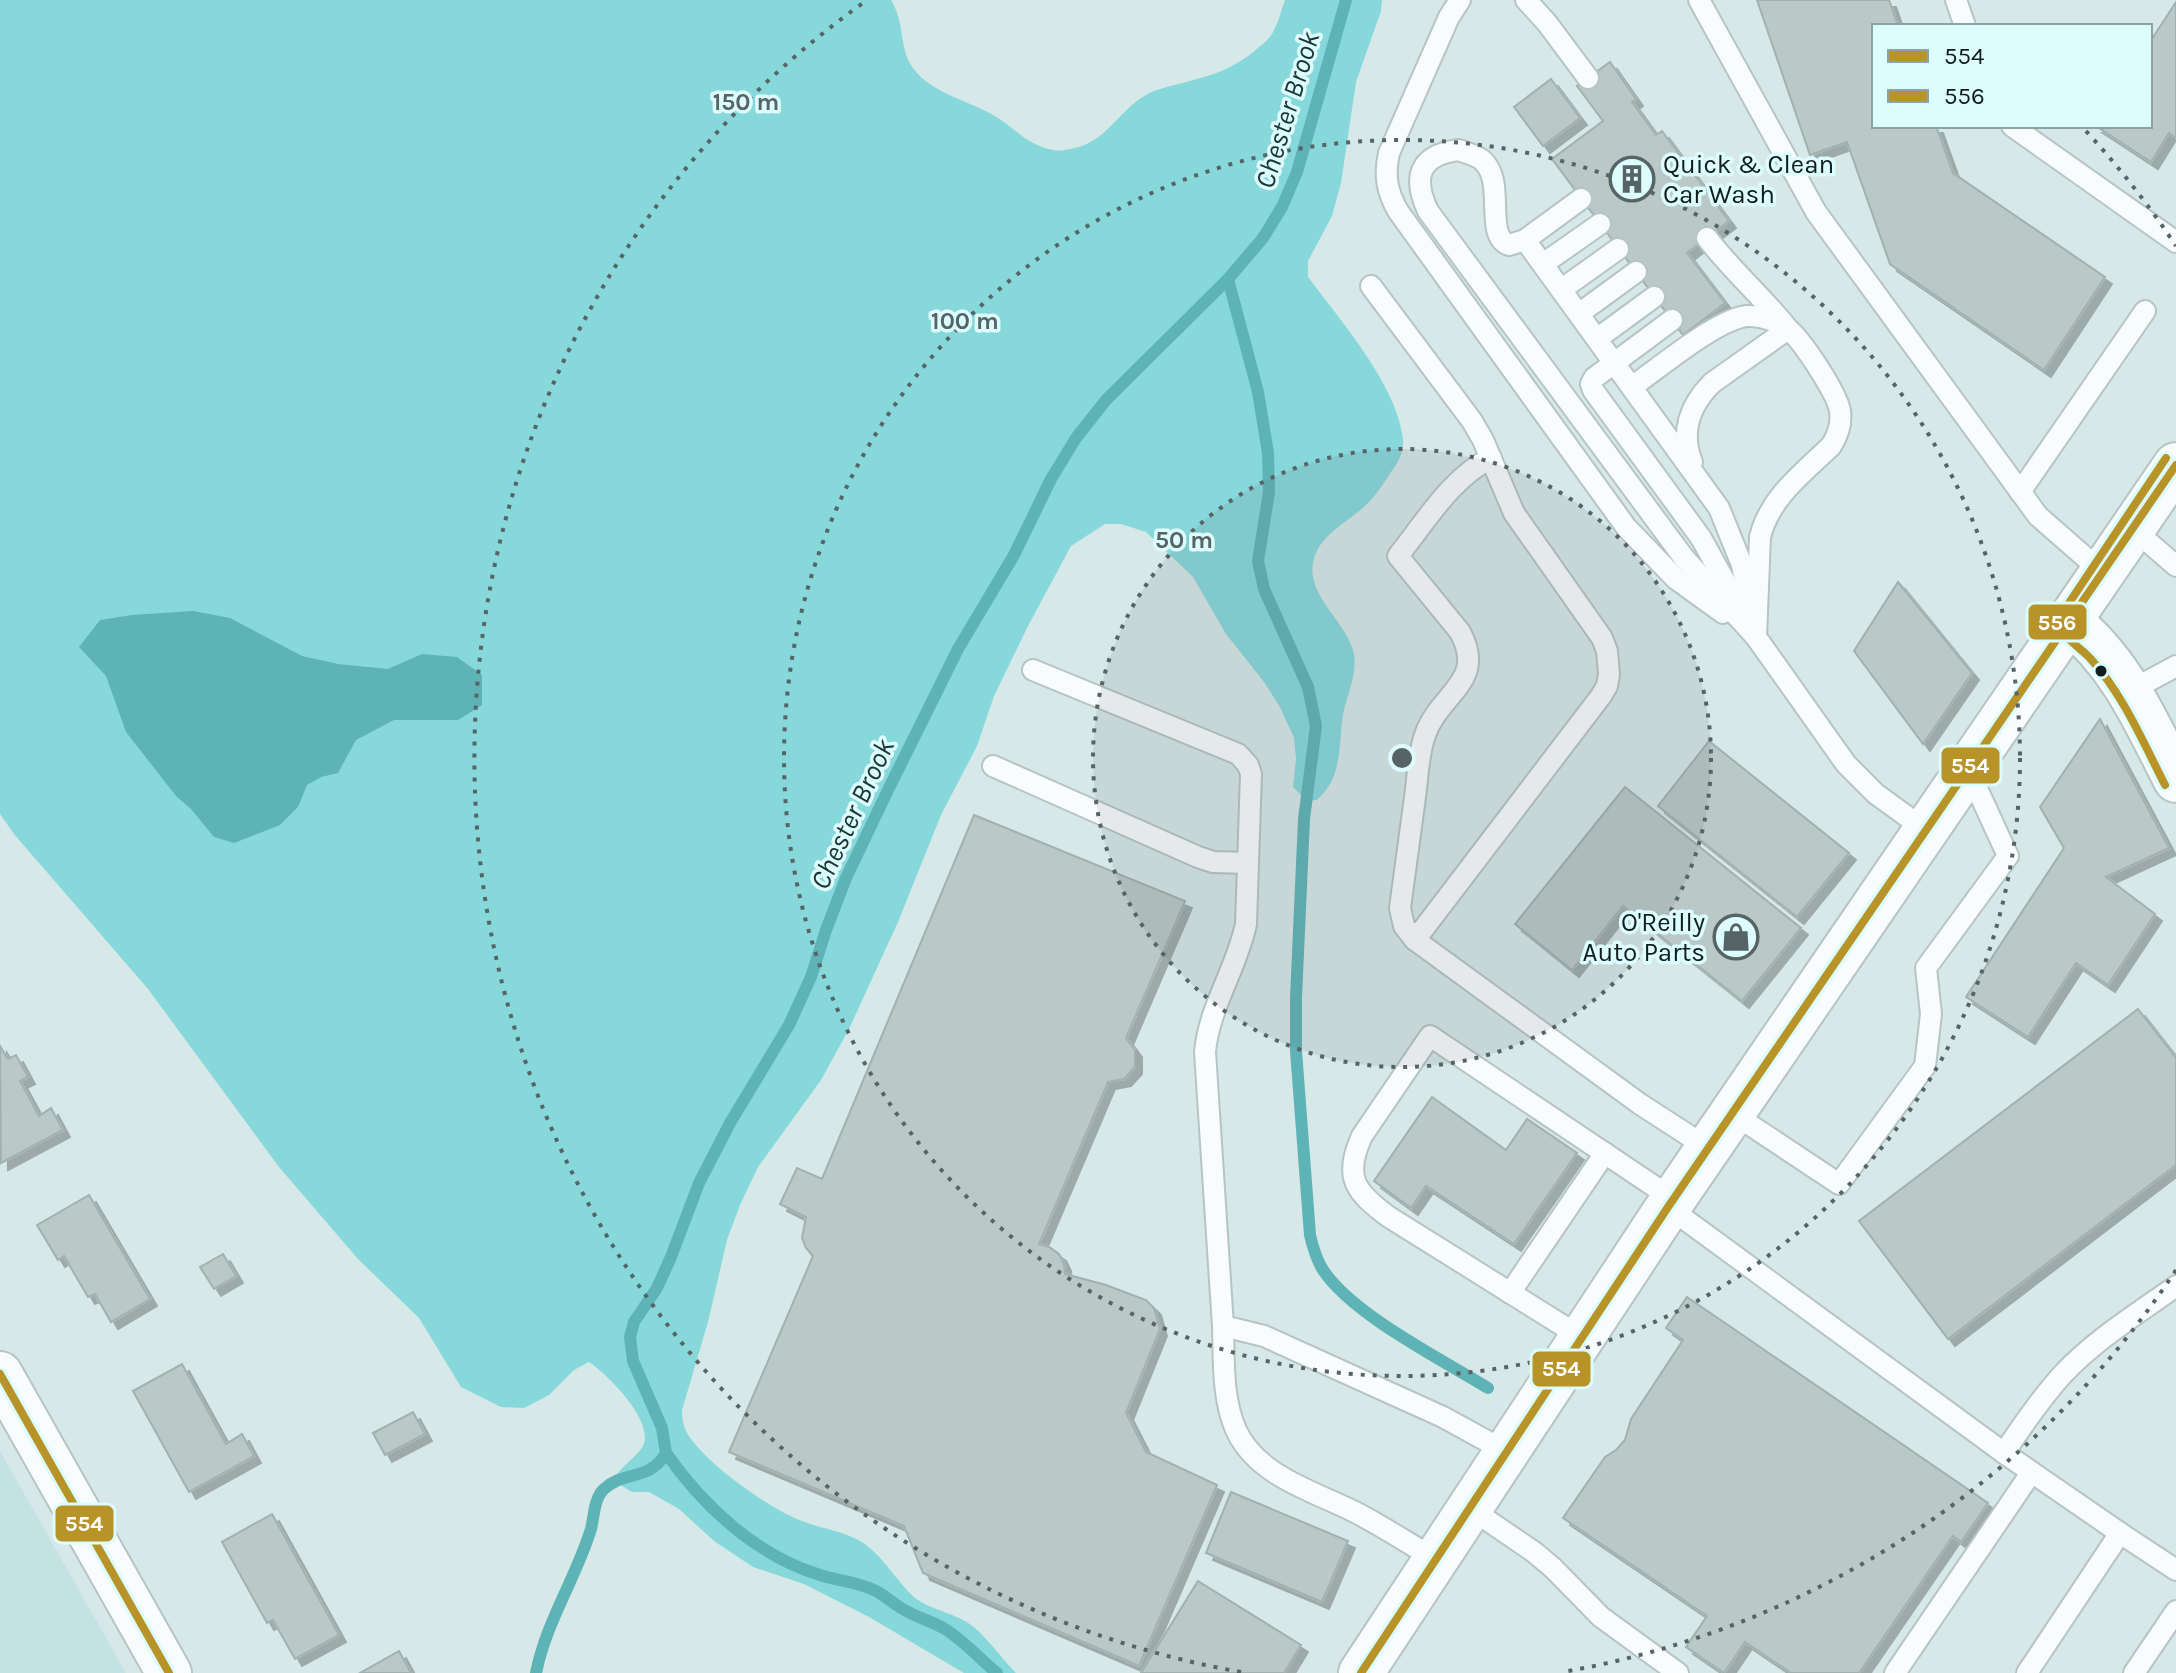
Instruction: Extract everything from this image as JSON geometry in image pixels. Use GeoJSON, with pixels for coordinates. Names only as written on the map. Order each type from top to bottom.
{"type":"FeatureCollection","features":[{"type":"Feature","properties":{"kind":"main road"},"geometry":{"type":"LineString","coordinates":[[1361,1673],[1670,1203],[2176,465]]}},
{"type":"Feature","properties":{"kind":"main road"},"geometry":{"type":"LineString","coordinates":[[2069,621],[2110,661],[2172,761]]}},
{"type":"Feature","properties":{"kind":"main road"},"geometry":{"type":"LineString","coordinates":[[0,1374],[169,1673]]}},
{"type":"Feature","properties":{"kind":"lane"},"geometry":{"type":"LineString","coordinates":[[1460,0],[1449,17],[1389,153],[1386,183],[1393,203],[1626,527],[1676,579],[1756,637]]}},
{"type":"Feature","properties":{"kind":"lane"},"geometry":{"type":"LineString","coordinates":[[1526,0],[1588,78]]}},
{"type":"Feature","properties":{"kind":"lane"},"geometry":{"type":"LineString","coordinates":[[1699,0],[1816,212],[2049,529],[2102,572]]}},
{"type":"Feature","properties":{"kind":"lane"},"geometry":{"type":"LineString","coordinates":[[1956,0],[1964,24]]}},
{"type":"Feature","properties":{"kind":"lane"},"geometry":{"type":"LineString","coordinates":[[2015,128],[2176,242]]}},
{"type":"Feature","properties":{"kind":"lane"},"geometry":{"type":"LineString","coordinates":[[1581,199],[1525,240],[1509,245],[1500,238],[1496,225],[1494,179],[1481,158],[1459,150],[1445,152],[1424,167],[1418,187],[1438,226],[1684,558],[1756,637]]}},
{"type":"Feature","properties":{"kind":"lane"},"geometry":{"type":"LineString","coordinates":[[1543,264],[1600,224]]}},
{"type":"Feature","properties":{"kind":"lane"},"geometry":{"type":"LineString","coordinates":[[1707,238],[1730,266],[1764,298],[1788,329],[1834,395],[1840,412],[1840,425],[1831,446],[1780,496],[1764,521],[1760,537],[1756,637]]}},
{"type":"Feature","properties":{"kind":"lane"},"geometry":{"type":"LineString","coordinates":[[1525,240],[1719,508],[1742,565],[1756,637]]}},
{"type":"Feature","properties":{"kind":"lane"},"geometry":{"type":"LineString","coordinates":[[1562,289],[1618,249]]}},
{"type":"Feature","properties":{"kind":"lane"},"geometry":{"type":"LineString","coordinates":[[1580,313],[1636,272]]}},
{"type":"Feature","properties":{"kind":"lane"},"geometry":{"type":"LineString","coordinates":[[1371,286],[1472,421],[1514,513],[1602,638],[1607,651],[1609,674],[1601,696],[1415,940]]}},
{"type":"Feature","properties":{"kind":"lane"},"geometry":{"type":"LineString","coordinates":[[1598,338],[1654,297]]}},
{"type":"Feature","properties":{"kind":"lane"},"geometry":{"type":"LineString","coordinates":[[2020,492],[2145,311]]}},
{"type":"Feature","properties":{"kind":"lane"},"geometry":{"type":"LineString","coordinates":[[1633,386],[1736,319],[1761,317],[1788,329]]}},
{"type":"Feature","properties":{"kind":"lane"},"geometry":{"type":"LineString","coordinates":[[1672,320],[1594,378],[1591,384],[1593,390],[1701,538],[1756,637],[1846,764],[1876,794],[1927,831]]}},
{"type":"Feature","properties":{"kind":"lane"},"geometry":{"type":"LineString","coordinates":[[1696,474],[1689,456],[1686,430],[1695,404],[1712,383],[1788,329]]}},
{"type":"Feature","properties":{"kind":"lane"},"geometry":{"type":"LineString","coordinates":[[1491,458],[1456,483],[1398,556],[1460,632],[1470,660],[1467,671],[1434,718],[1422,748],[1400,908],[1404,926],[1415,940],[1620,1090],[1708,1148]]}},
{"type":"Feature","properties":{"kind":"lane"},"geometry":{"type":"LineString","coordinates":[[2132,528],[2176,566]]}},
{"type":"Feature","properties":{"kind":"lane"},"geometry":{"type":"LineString","coordinates":[[2130,691],[2176,666]]}},
{"type":"Feature","properties":{"kind":"lane"},"geometry":{"type":"LineString","coordinates":[[1033,670],[1238,754],[1248,765],[1251,774],[1246,924],[1210,1022],[1205,1052],[1225,1389],[1236,1430],[1250,1452],[1264,1466],[1357,1513],[1435,1559]]}},
{"type":"Feature","properties":{"kind":"lane"},"geometry":{"type":"LineString","coordinates":[[993,766],[1198,857],[1213,862],[1247,863]]}},
{"type":"Feature","properties":{"kind":"lane"},"geometry":{"type":"LineString","coordinates":[[1732,1113],[1839,1184],[1925,1066],[1931,1014],[1926,968],[2008,856],[1967,767]]}},
{"type":"Feature","properties":{"kind":"lane"},"geometry":{"type":"LineString","coordinates":[[1581,1337],[1389,1217],[1361,1194],[1354,1182],[1352,1168],[1362,1136],[1430,1036],[1605,1153],[2031,1473],[2176,1570]]}},
{"type":"Feature","properties":{"kind":"lane"},"geometry":{"type":"LineString","coordinates":[[1510,1293],[1605,1153]]}},
{"type":"Feature","properties":{"kind":"lane"},"geometry":{"type":"LineString","coordinates":[[2004,1453],[2048,1392],[2083,1355],[2176,1286]]}},
{"type":"Feature","properties":{"kind":"lane"},"geometry":{"type":"LineString","coordinates":[[1223,1326],[1264,1336],[1443,1417],[1505,1451]]}},
{"type":"Feature","properties":{"kind":"lane"},"geometry":{"type":"LineString","coordinates":[[1895,1673],[2031,1473]]}},
{"type":"Feature","properties":{"kind":"lane"},"geometry":{"type":"LineString","coordinates":[[1468,1507],[1534,1552],[1601,1617],[1678,1673]]}},
{"type":"Feature","properties":{"kind":"lane"},"geometry":{"type":"LineString","coordinates":[[2027,1673],[2120,1533]]}},
{"type":"Feature","properties":{"kind":"lane"},"geometry":{"type":"LineString","coordinates":[[2134,1673],[2176,1611]]}},
{"type":"Feature","properties":{"kind":"shaded area"},"geometry":{"type":"Polygon","coordinates":[[[0,0],[891,0],[899,18],[908,60],[921,77],[942,91],[990,113],[1031,142],[1053,150],[1068,150],[1093,141],[1148,94],[1236,64],[1271,36],[1285,0],[1382,0],[1356,82],[1341,183],[1332,216],[1308,261],[1308,277],[1379,375],[1399,418],[1403,439],[1399,460],[1379,490],[1365,506],[1327,537],[1313,563],[1316,586],[1349,639],[1354,658],[1354,675],[1343,715],[1335,774],[1317,800],[1307,801],[1293,787],[1296,759],[1294,738],[1280,707],[1226,634],[1193,577],[1146,532],[1121,524],[1105,524],[1071,546],[994,696],[977,746],[941,815],[898,922],[849,1029],[821,1080],[758,1167],[740,1205],[727,1240],[708,1322],[682,1410],[686,1430],[695,1444],[737,1482],[797,1519],[860,1541],[875,1553],[915,1598],[971,1625],[1016,1673],[964,1673],[869,1617],[804,1584],[753,1567],[714,1541],[679,1509],[649,1492],[632,1492],[622,1486],[617,1475],[643,1446],[645,1436],[642,1424],[617,1387],[589,1362],[574,1370],[549,1395],[524,1408],[501,1407],[461,1387],[419,1318],[358,1259],[279,1167],[148,989],[0,814],[0,0]]]}},
{"type":"Feature","properties":{"kind":"shaded area"},"geometry":{"type":"Polygon","coordinates":[[[193,611],[230,618],[302,656],[338,664],[388,669],[422,654],[457,657],[482,675],[482,705],[458,720],[394,720],[356,740],[338,773],[321,777],[307,785],[298,807],[280,825],[234,843],[214,837],[176,796],[126,732],[106,676],[79,647],[100,620],[193,611]]]}},
{"type":"Feature","properties":{"kind":"shaded area"},"geometry":{"type":"Polygon","coordinates":[[[0,1451],[126,1673],[0,1673],[0,1451]]]}},
{"type":"Feature","properties":{"kind":"building"},"geometry":{"type":"Polygon","coordinates":[[[1757,0],[1889,0],[1897,24],[1872,24],[1872,128],[1937,128],[1953,173],[2105,277],[2044,370],[1890,264],[1847,142],[1810,155],[1757,0]]]}},
{"type":"Feature","properties":{"kind":"building"},"geometry":{"type":"Polygon","coordinates":[[[2176,2],[2176,138],[2169,133],[2151,162],[2099,128],[2152,128],[2152,39],[2176,2]]]}},
{"type":"Feature","properties":{"kind":"building","name":"Quick & Clean Car Wash"},"geometry":{"type":"Polygon","coordinates":[[[1610,62],[1636,99],[1632,102],[1656,135],[1662,131],[1729,221],[1687,253],[1725,303],[1683,335],[1552,159],[1603,121],[1577,86],[1610,62]]]}},
{"type":"Feature","properties":{"kind":"building"},"geometry":{"type":"Polygon","coordinates":[[[1551,79],[1580,118],[1543,146],[1514,107],[1551,79]]]}},
{"type":"Feature","properties":{"kind":"building"},"geometry":{"type":"Polygon","coordinates":[[[1898,582],[1972,673],[1923,744],[1854,651],[1898,582]]]}},
{"type":"Feature","properties":{"kind":"building"},"geometry":{"type":"Polygon","coordinates":[[[2100,719],[2169,848],[2106,877],[2155,914],[2108,985],[2076,963],[2028,1037],[1966,997],[2064,848],[2040,807],[2100,719]]]}},
{"type":"Feature","properties":{"kind":"building"},"geometry":{"type":"Polygon","coordinates":[[[1709,741],[1849,853],[1797,917],[1658,806],[1709,741]]]}},
{"type":"Feature","properties":{"kind":"building"},"geometry":{"type":"Polygon","coordinates":[[[1625,787],[1801,928],[1742,1001],[1623,906],[1572,970],[1515,924],[1625,787]]]}},
{"type":"Feature","properties":{"kind":"building"},"geometry":{"type":"Polygon","coordinates":[[[974,815],[1185,901],[1126,1038],[1135,1050],[1135,1067],[1124,1079],[1108,1082],[1039,1244],[1059,1254],[1065,1274],[1146,1300],[1154,1308],[1160,1329],[1126,1413],[1146,1452],[1217,1485],[1139,1666],[923,1573],[904,1526],[729,1452],[813,1256],[802,1238],[806,1217],[780,1204],[797,1168],[822,1179],[974,815]]]}},
{"type":"Feature","properties":{"kind":"building"},"geometry":{"type":"Polygon","coordinates":[[[2138,1009],[2176,1058],[2176,1165],[1948,1339],[1859,1221],[2138,1009]]]}},
{"type":"Feature","properties":{"kind":"building"},"geometry":{"type":"Polygon","coordinates":[[[0,1046],[8,1059],[16,1055],[28,1077],[20,1081],[39,1116],[51,1108],[63,1130],[1,1163],[0,1046]]]}},
{"type":"Feature","properties":{"kind":"building"},"geometry":{"type":"Polygon","coordinates":[[[1432,1097],[1506,1150],[1527,1119],[1577,1153],[1514,1244],[1426,1186],[1411,1208],[1374,1181],[1432,1097]]]}},
{"type":"Feature","properties":{"kind":"building"},"geometry":{"type":"Polygon","coordinates":[[[89,1195],[150,1299],[111,1322],[95,1294],[88,1297],[64,1256],[58,1260],[37,1225],[89,1195]]]}},
{"type":"Feature","properties":{"kind":"building"},"geometry":{"type":"Polygon","coordinates":[[[223,1254],[236,1276],[214,1289],[200,1267],[223,1254]]]}},
{"type":"Feature","properties":{"kind":"building"},"geometry":{"type":"Polygon","coordinates":[[[1687,1297],[1988,1503],[1961,1542],[1953,1536],[1859,1673],[1791,1673],[1745,1642],[1724,1673],[1686,1647],[1707,1616],[1563,1518],[1605,1457],[1625,1440],[1631,1419],[1683,1340],[1666,1328],[1687,1297]]]}},
{"type":"Feature","properties":{"kind":"building"},"geometry":{"type":"Polygon","coordinates":[[[182,1364],[226,1444],[242,1434],[254,1456],[189,1492],[133,1391],[182,1364]]]}},
{"type":"Feature","properties":{"kind":"building"},"geometry":{"type":"Polygon","coordinates":[[[413,1412],[425,1434],[385,1455],[373,1433],[413,1412]]]}},
{"type":"Feature","properties":{"kind":"building"},"geometry":{"type":"Polygon","coordinates":[[[1231,1492],[1348,1541],[1322,1602],[1206,1553],[1231,1492]]]}},
{"type":"Feature","properties":{"kind":"building"},"geometry":{"type":"Polygon","coordinates":[[[272,1514],[339,1635],[295,1659],[273,1620],[267,1623],[222,1542],[272,1514]]]}},
{"type":"Feature","properties":{"kind":"building"},"geometry":{"type":"Polygon","coordinates":[[[1198,1581],[1301,1645],[1284,1673],[1141,1673],[1198,1581]]]}},
{"type":"Feature","properties":{"kind":"building"},"geometry":{"type":"Polygon","coordinates":[[[399,1651],[411,1673],[360,1673],[399,1651]]]}},
{"type":"Feature","properties":{"kind":"waterway","name":"Chester Brook"},"geometry":{"type":"LineString","coordinates":[[536,1673],[547,1636],[585,1547],[601,1493],[620,1479],[652,1468],[666,1453],[662,1428],[633,1361],[630,1337],[634,1322],[657,1288],[699,1183],[730,1123],[789,1025],[811,977],[846,878],[888,790],[958,649],[1014,555],[1051,479],[1076,438],[1106,400],[1228,279],[1263,238],[1282,207],[1297,172],[1346,0]]}},
{"type":"Feature","properties":{"kind":"waterway"},"geometry":{"type":"LineString","coordinates":[[1228,279],[1258,392],[1268,453],[1269,492],[1258,561],[1264,589],[1308,687],[1316,726],[1304,819],[1296,998],[1296,1051],[1310,1235],[1323,1270],[1355,1303],[1399,1335],[1488,1388]]}},
{"type":"Feature","properties":{"kind":"waterway"},"geometry":{"type":"LineString","coordinates":[[666,1453],[696,1491],[752,1541],[794,1565],[876,1591],[906,1611],[945,1629],[997,1673]]}},
{"type":"Feature","properties":{"kind":"transit line","name":"556"},"geometry":{"type":"LineString","coordinates":[[2165,785],[2112,687],[2089,657],[2066,636],[2057,621],[2166,458]]}},
{"type":"Feature","properties":{"kind":"transit line","name":"554"},"geometry":{"type":"LineString","coordinates":[[1361,1673],[1668,1207],[2176,465]]}},
{"type":"Feature","properties":{"kind":"transit line","name":"554"},"geometry":{"type":"LineString","coordinates":[[0,1374],[169,1673]]}},
{"type":"Feature","properties":{"kind":"place","name":"Quick & Clean Car Wash"},"geometry":{"type":"Point","coordinates":[1632,179]}},
{"type":"Feature","properties":{"kind":"place","name":"O'Reilly Auto Parts"},"geometry":{"type":"Point","coordinates":[1736,937]}}]}
